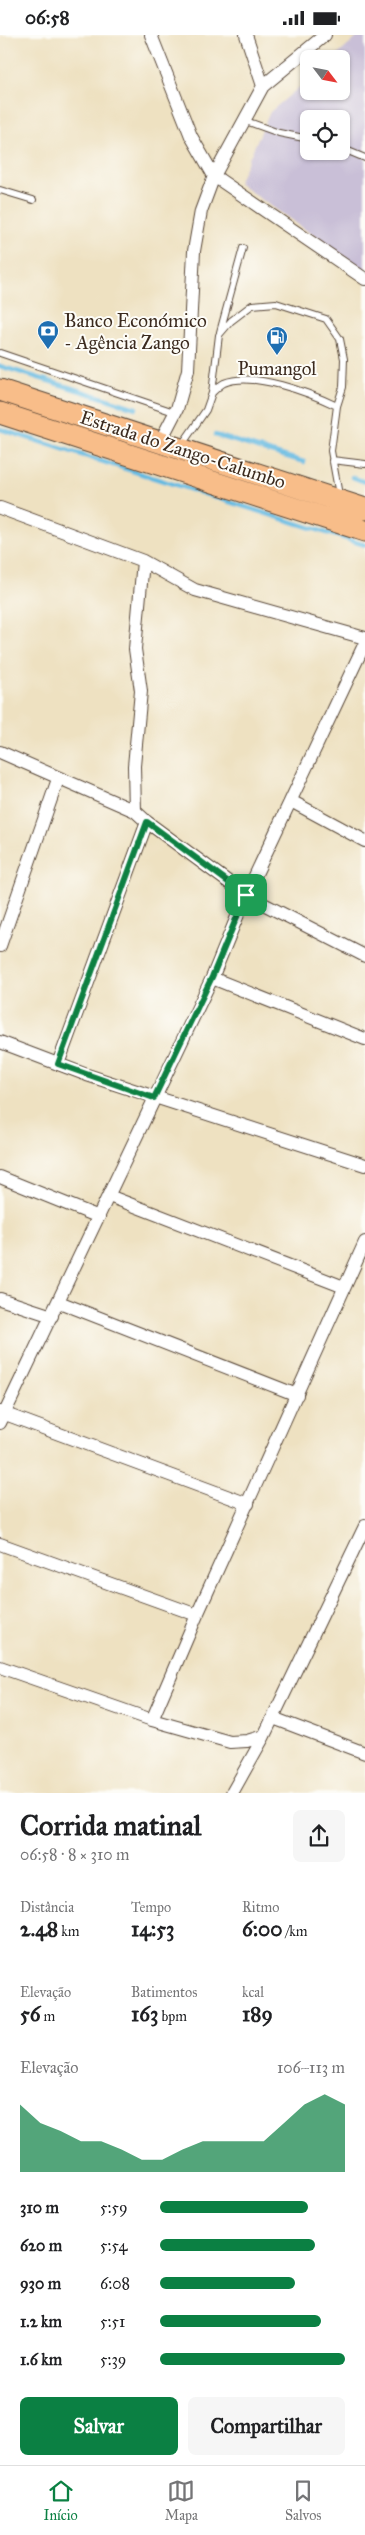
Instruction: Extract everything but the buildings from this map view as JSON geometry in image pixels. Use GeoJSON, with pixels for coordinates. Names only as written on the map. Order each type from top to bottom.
{"type":"FeatureCollection","features":[{"type":"Feature","properties":{"kind":"main road","name":"Estrada do Zango-Calumbo"},"geometry":{"type":"LineString","coordinates":[[0,389],[365,509]]}},
{"type":"Feature","properties":{"kind":"main road","name":"Estrada do Zango-Calumbo"},"geometry":{"type":"LineString","coordinates":[[0,413],[365,531]]}},
{"type":"Feature","properties":{"kind":"street"},"geometry":{"type":"LineString","coordinates":[[151,35],[191,136],[214,176],[365,279]]}},
{"type":"Feature","properties":{"kind":"street"},"geometry":{"type":"LineString","coordinates":[[246,35],[263,86]]}},
{"type":"Feature","properties":{"kind":"street"},"geometry":{"type":"LineString","coordinates":[[171,444],[174,412],[183,391],[188,370],[194,251],[201,211],[214,176],[263,86],[324,35]]}},
{"type":"Feature","properties":{"kind":"street"},"geometry":{"type":"LineString","coordinates":[[0,508],[143,561],[195,590],[365,638]]}},
{"type":"Feature","properties":{"kind":"street"},"geometry":{"type":"LineString","coordinates":[[135,811],[134,766],[141,691],[135,649],[143,561]]}},
{"type":"Feature","properties":{"kind":"street"},"geometry":{"type":"LineString","coordinates":[[248,1504],[2,1416],[59,1302],[212,977],[246,895],[365,643]]}},
{"type":"Feature","properties":{"kind":"street"},"geometry":{"type":"LineString","coordinates":[[0,752],[58,779],[135,811],[147,822],[246,895],[365,956]]}},
{"type":"Feature","properties":{"kind":"street"},"geometry":{"type":"LineString","coordinates":[[0,946],[58,779]]}},
{"type":"Feature","properties":{"kind":"street"},"geometry":{"type":"LineString","coordinates":[[291,801],[365,841]]}},
{"type":"Feature","properties":{"kind":"street"},"geometry":{"type":"LineString","coordinates":[[58,1064],[147,822]]}},
{"type":"Feature","properties":{"kind":"street"},"geometry":{"type":"LineString","coordinates":[[212,977],[365,1039]]}},
{"type":"Feature","properties":{"kind":"street"},"geometry":{"type":"LineString","coordinates":[[0,1043],[154,1098],[278,1135],[365,1165]]}},
{"type":"Feature","properties":{"kind":"street"},"geometry":{"type":"LineString","coordinates":[[0,1177],[99,1217]]}},
{"type":"Feature","properties":{"kind":"street"},"geometry":{"type":"LineString","coordinates":[[108,1196],[344,1287]]}},
{"type":"Feature","properties":{"kind":"street"},"geometry":{"type":"LineString","coordinates":[[152,1720],[197,1615],[365,1242]]}},
{"type":"Feature","properties":{"kind":"street"},"geometry":{"type":"LineString","coordinates":[[0,1299],[52,1316]]}},
{"type":"Feature","properties":{"kind":"street"},"geometry":{"type":"LineString","coordinates":[[59,1302],[297,1395]]}},
{"type":"Feature","properties":{"kind":"street"},"geometry":{"type":"LineString","coordinates":[[232,1793],[273,1718],[365,1526]]}},
{"type":"Feature","properties":{"kind":"street"},"geometry":{"type":"LineString","coordinates":[[0,1544],[197,1615]]}},
{"type":"Feature","properties":{"kind":"street"},"geometry":{"type":"LineString","coordinates":[[0,1667],[152,1720],[230,1742],[247,1741],[264,1736]]}},
{"type":"Feature","properties":{"kind":"street"},"geometry":{"type":"LineString","coordinates":[[273,1718],[365,1753]]}},
{"type":"Feature","properties":{"kind":"lane"},"geometry":{"type":"LineString","coordinates":[[243,120],[279,133],[300,137]]}},
{"type":"Feature","properties":{"kind":"lane"},"geometry":{"type":"LineString","coordinates":[[350,152],[365,158]]}},
{"type":"Feature","properties":{"kind":"lane"},"geometry":{"type":"LineString","coordinates":[[0,190],[33,200]]}},
{"type":"Feature","properties":{"kind":"lane"},"geometry":{"type":"LineString","coordinates":[[171,444],[206,410],[212,393],[219,335],[242,248]]}},
{"type":"Feature","properties":{"kind":"lane"},"geometry":{"type":"LineString","coordinates":[[219,335],[231,321],[252,305],[276,303],[326,319],[340,339],[344,359],[343,387],[337,406],[331,451],[340,501]]}},
{"type":"Feature","properties":{"kind":"lane"},"geometry":{"type":"LineString","coordinates":[[0,353],[174,412]]}},
{"type":"Feature","properties":{"kind":"lane"},"geometry":{"type":"LineString","coordinates":[[212,393],[222,383],[237,380],[256,380],[318,397],[337,406]]}},
{"type":"Feature","properties":{"kind":"lane"},"geometry":{"type":"LineString","coordinates":[[332,460],[365,464]]}},
{"type":"Feature","properties":{"kind":"shaded area"},"geometry":{"type":"Polygon","coordinates":[[[360,35],[365,35],[365,271],[238,183],[270,112],[300,87],[300,100],[350,100],[350,50],[343,50],[360,35]]]}},
{"type":"Feature","properties":{"kind":"waterway"},"geometry":{"type":"LineString","coordinates":[[0,366],[136,408]]}},
{"type":"Feature","properties":{"kind":"waterway"},"geometry":{"type":"LineString","coordinates":[[0,429],[365,545]]}},
{"type":"Feature","properties":{"kind":"waterway"},"geometry":{"type":"LineString","coordinates":[[215,435],[304,462]]}},
{"type":"Feature","properties":{"kind":"waterway"},"geometry":{"type":"LineString","coordinates":[[352,477],[365,482]]}},
{"type":"Feature","properties":{"kind":"place","name":"Banco Económico - Agência Zango"},"geometry":{"type":"Point","coordinates":[48,350]}},
{"type":"Feature","properties":{"kind":"place","name":"Pumangol"},"geometry":{"type":"Point","coordinates":[277,356]}},
{"type":"Feature","properties":{"kind":"route"},"geometry":{"type":"LineString","coordinates":[[147,822],[246,895],[212,977],[154,1098],[58,1064],[147,822]]}}]}
